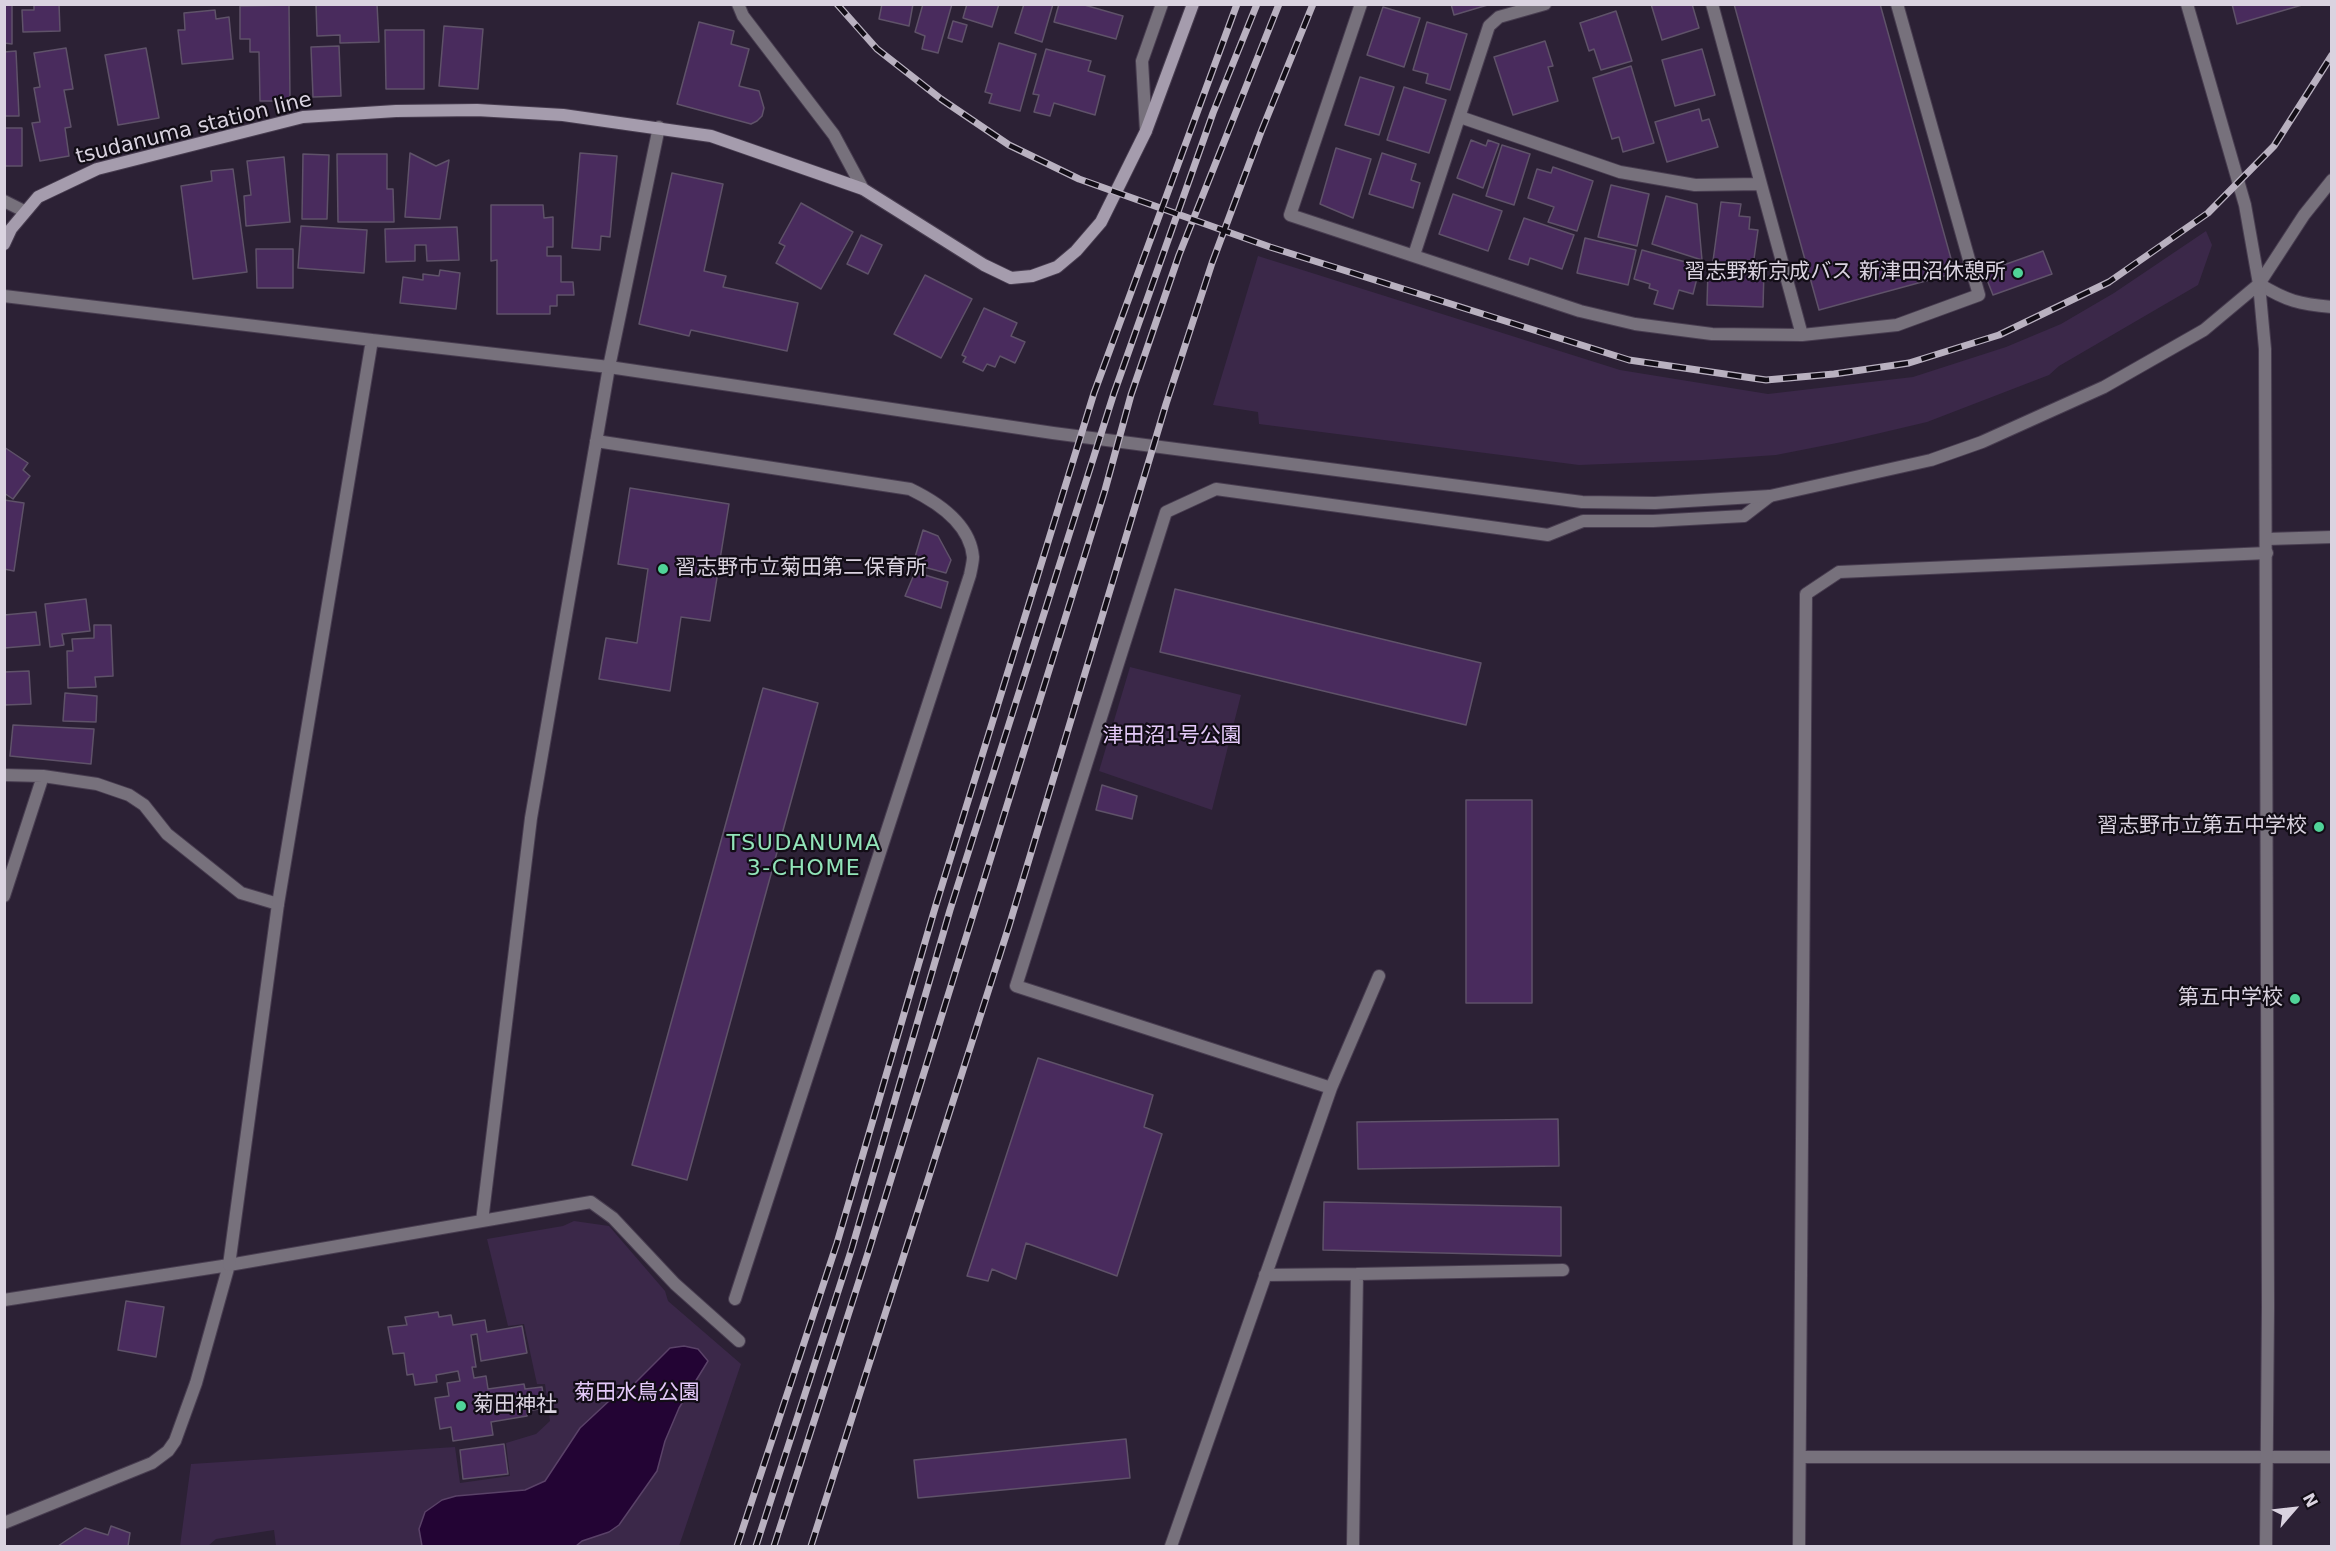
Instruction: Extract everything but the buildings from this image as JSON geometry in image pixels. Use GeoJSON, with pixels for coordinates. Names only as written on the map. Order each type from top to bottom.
{"type":"FeatureCollection","features":[{"type":"Feature","properties":{"kind":"main road","name":"tsudanuma station line"},"geometry":{"type":"LineString","coordinates":[[4,244],[24,211],[38,197],[97,169],[303,117],[396,111],[477,110],[562,114],[711,136],[863,189],[984,265],[1011,278],[1032,276],[1057,267],[1076,251],[1101,222],[1146,131],[1193,4]]}},
{"type":"Feature","properties":{"kind":"street"},"geometry":{"type":"LineString","coordinates":[[738,4],[743,16],[834,135],[863,189]]}},
{"type":"Feature","properties":{"kind":"street"},"geometry":{"type":"LineString","coordinates":[[1146,131],[1142,62],[1162,4]]}},
{"type":"Feature","properties":{"kind":"street"},"geometry":{"type":"LineString","coordinates":[[1361,4],[1290,215],[1580,311],[1635,324],[1712,334],[1802,335],[1897,325],[1979,295],[1897,4]]}},
{"type":"Feature","properties":{"kind":"street"},"geometry":{"type":"LineString","coordinates":[[1414,255],[1489,26],[1499,17],[1545,4]]}},
{"type":"Feature","properties":{"kind":"street"},"geometry":{"type":"LineString","coordinates":[[1712,4],[1802,335]]}},
{"type":"Feature","properties":{"kind":"street"},"geometry":{"type":"LineString","coordinates":[[2187,4],[2245,205],[2259,284],[2265,349],[2267,539],[2266,1546]]}},
{"type":"Feature","properties":{"kind":"street"},"geometry":{"type":"LineString","coordinates":[[1460,117],[1620,172],[1695,185],[1761,184]]}},
{"type":"Feature","properties":{"kind":"street"},"geometry":{"type":"LineString","coordinates":[[482,1221],[531,818],[609,367],[659,127]]}},
{"type":"Feature","properties":{"kind":"street"},"geometry":{"type":"LineString","coordinates":[[4,296],[609,367],[1053,433],[1582,502],[1655,503],[1770,496],[1931,460],[2025,424],[2104,387],[2204,330],[2259,284],[2304,215],[2331,180]]}},
{"type":"Feature","properties":{"kind":"street"},"geometry":{"type":"LineString","coordinates":[[4,201],[24,211]]}},
{"type":"Feature","properties":{"kind":"street"},"geometry":{"type":"LineString","coordinates":[[2259,284],[2293,301],[2331,307]]}},
{"type":"Feature","properties":{"kind":"street"},"geometry":{"type":"LineString","coordinates":[[4,1523],[152,1463],[168,1451],[175,1441],[196,1383],[229,1265],[278,904],[372,340]]}},
{"type":"Feature","properties":{"kind":"street"},"geometry":{"type":"LineString","coordinates":[[596,441],[910,489],[934,501],[952,518],[967,539],[973,557],[966,587],[735,1299]]}},
{"type":"Feature","properties":{"kind":"street"},"geometry":{"type":"LineString","coordinates":[[1331,1088],[1016,986],[1166,512],[1216,489],[1548,535],[1583,521],[1653,521],[1744,516],[1770,496]]}},
{"type":"Feature","properties":{"kind":"street"},"geometry":{"type":"LineString","coordinates":[[2267,539],[2331,537]]}},
{"type":"Feature","properties":{"kind":"street"},"geometry":{"type":"LineString","coordinates":[[1799,1546],[1806,594],[1839,572],[2267,553]]}},
{"type":"Feature","properties":{"kind":"street"},"geometry":{"type":"LineString","coordinates":[[4,775],[43,776],[97,784],[129,795],[144,806],[167,834],[241,893],[278,904]]}},
{"type":"Feature","properties":{"kind":"street"},"geometry":{"type":"LineString","coordinates":[[4,896],[43,776]]}},
{"type":"Feature","properties":{"kind":"street"},"geometry":{"type":"LineString","coordinates":[[1171,1546],[1331,1088],[1379,976]]}},
{"type":"Feature","properties":{"kind":"street"},"geometry":{"type":"LineString","coordinates":[[4,1300],[229,1265],[591,1202],[613,1218],[675,1284],[740,1341]]}},
{"type":"Feature","properties":{"kind":"street"},"geometry":{"type":"LineString","coordinates":[[1265,1275],[1563,1270]]}},
{"type":"Feature","properties":{"kind":"street"},"geometry":{"type":"LineString","coordinates":[[1353,1546],[1357,1274]]}},
{"type":"Feature","properties":{"kind":"street"},"geometry":{"type":"LineString","coordinates":[[1801,1457],[2331,1457]]}},
{"type":"Feature","properties":{"kind":"green space"},"geometry":{"type":"Polygon","coordinates":[[[2206,231],[2212,245],[2198,285],[2059,366],[2049,375],[1927,422],[1776,455],[1579,465],[1259,424],[1258,412],[1213,405],[1258,256],[1620,370],[1768,394],[1913,377],[2006,347],[2061,324],[2114,293],[2206,231]]]}},
{"type":"Feature","properties":{"kind":"green space","name":"津田沼1号公園"},"geometry":{"type":"Polygon","coordinates":[[[1130,667],[1241,695],[1212,810],[1099,771],[1130,667]]]}},
{"type":"Feature","properties":{"kind":"green space","name":"菊田水鳥公園"},"geometry":{"type":"Polygon","coordinates":[[[574,1221],[609,1226],[665,1291],[668,1301],[741,1364],[679,1546],[276,1546],[274,1530],[216,1539],[208,1546],[180,1546],[191,1464],[455,1447],[460,1483],[510,1476],[506,1443],[536,1434],[550,1421],[545,1384],[537,1384],[524,1324],[508,1326],[487,1239],[563,1226],[574,1221]]]}},
{"type":"Feature","properties":{"kind":"shaded area"},"geometry":{"type":"Polygon","coordinates":[[[684,1346],[698,1349],[708,1361],[679,1408],[665,1441],[657,1471],[619,1525],[609,1532],[582,1541],[576,1546],[422,1546],[419,1529],[425,1512],[442,1500],[456,1496],[525,1490],[545,1481],[580,1428],[609,1401],[627,1391],[670,1348],[684,1346]]]}},
{"type":"Feature","properties":{"kind":"railway"},"geometry":{"type":"LineString","coordinates":[[837,4],[877,49],[941,99],[1009,145],[1079,179],[1270,247],[1629,360],[1766,380],[1834,374],[1909,363],[1999,335],[2109,282],[2208,213],[2274,146],[2332,55]]}},
{"type":"Feature","properties":{"kind":"railway"},"geometry":{"type":"LineString","coordinates":[[737,1546],[837,1243],[935,908],[1094,393],[1237,4]]}},
{"type":"Feature","properties":{"kind":"railway"},"geometry":{"type":"LineString","coordinates":[[756,1546],[852,1248],[950,910],[1114,393],[1213,113],[1257,4]]}},
{"type":"Feature","properties":{"kind":"railway"},"geometry":{"type":"LineString","coordinates":[[774,1546],[868,1253],[1105,490],[1131,395],[1179,255],[1279,4]]}},
{"type":"Feature","properties":{"kind":"railway"},"geometry":{"type":"LineString","coordinates":[[811,1546],[1009,926],[1166,404],[1212,263],[1261,132],[1313,4]]}},
{"type":"Feature","properties":{"kind":"place","name":"習志野新京成バス 新津田沼休憩所"},"geometry":{"type":"Point","coordinates":[2018,273]}},
{"type":"Feature","properties":{"kind":"place","name":"習志野市立菊田第二保育所"},"geometry":{"type":"Point","coordinates":[663,569]}},
{"type":"Feature","properties":{"kind":"place","name":"習志野市立第五中学校"},"geometry":{"type":"Point","coordinates":[2319,827]}},
{"type":"Feature","properties":{"kind":"place","name":"第五中学校"},"geometry":{"type":"Point","coordinates":[2295,999]}},
{"type":"Feature","properties":{"kind":"place","name":"菊田神社"},"geometry":{"type":"Point","coordinates":[461,1406]}},
{"type":"Feature","properties":{"kind":"district","name":"TSUDANUMA 3-CHOME"},"geometry":{"type":"Point","coordinates":[804,856]}}]}
